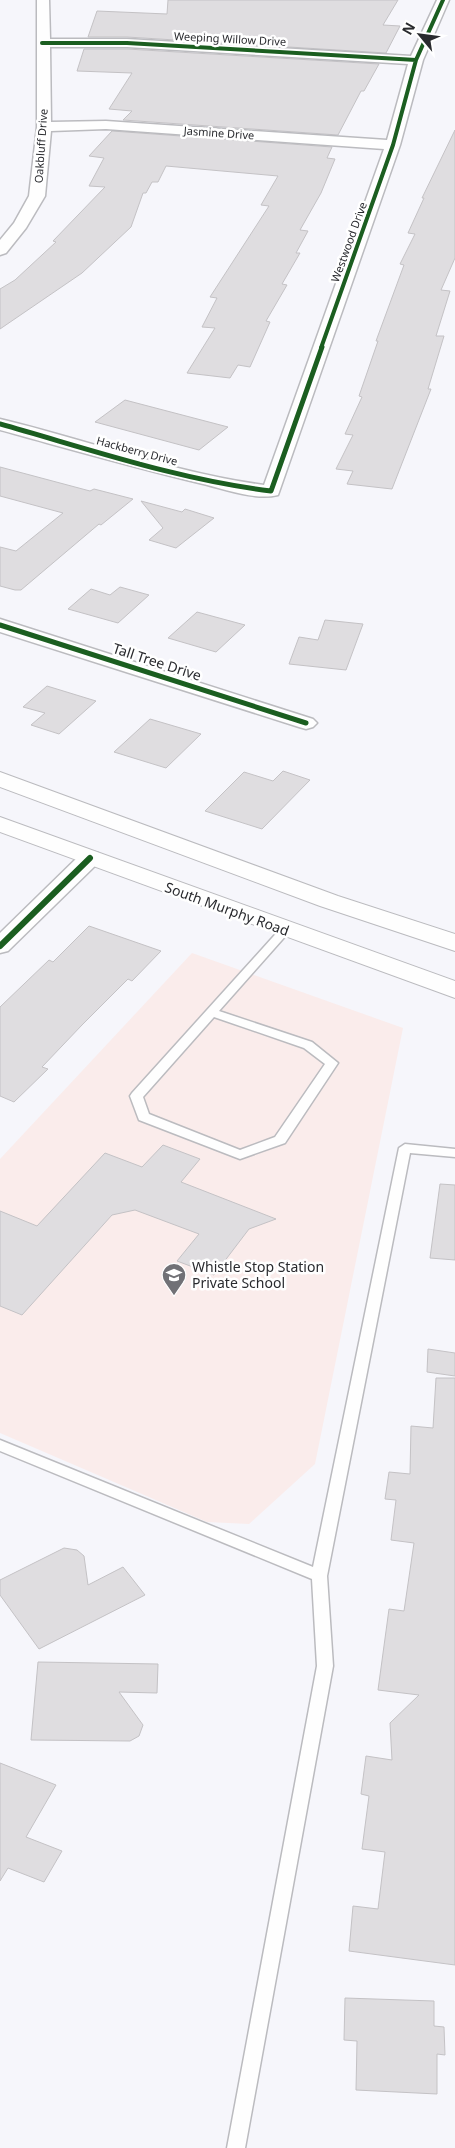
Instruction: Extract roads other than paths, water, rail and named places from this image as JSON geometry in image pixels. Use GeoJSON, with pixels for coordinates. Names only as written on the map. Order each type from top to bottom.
{"type":"FeatureCollection","features":[{"type":"Feature","properties":{"kind":"main road"},"geometry":{"type":"LineString","coordinates":[[0,779],[329,901],[455,943]]}},
{"type":"Feature","properties":{"kind":"main road","name":"South Murphy Road"},"geometry":{"type":"LineString","coordinates":[[0,824],[285,930],[455,990]]}},
{"type":"Feature","properties":{"kind":"street","name":"Oakbluff Drive"},"geometry":{"type":"LineString","coordinates":[[0,250],[22,225],[36,196],[44,126],[43,0]]}},
{"type":"Feature","properties":{"kind":"street","name":"Westwood Drive"},"geometry":{"type":"LineString","coordinates":[[271,491],[393,145],[416,60],[443,0]]}},
{"type":"Feature","properties":{"kind":"street","name":"Weeping Willow Drive"},"geometry":{"type":"LineString","coordinates":[[42,43],[127,43],[416,60]]}},
{"type":"Feature","properties":{"kind":"street","name":"Jasmine Drive"},"geometry":{"type":"LineString","coordinates":[[44,126],[106,125],[393,145]]}},
{"type":"Feature","properties":{"kind":"street","name":"Hackberry Drive"},"geometry":{"type":"LineString","coordinates":[[0,424],[140,463],[240,487],[271,491]]}},
{"type":"Feature","properties":{"kind":"street","name":"Tall Tree Drive"},"geometry":{"type":"LineString","coordinates":[[0,625],[306,723]]}},
{"type":"Feature","properties":{"kind":"street"},"geometry":{"type":"LineString","coordinates":[[0,946],[90,858]]}},
{"type":"Feature","properties":{"kind":"lane"},"geometry":{"type":"LineString","coordinates":[[211,1012],[308,1044],[332,1064],[280,1140],[240,1155],[144,1117],[136,1096],[211,1012],[285,930]]}},
{"type":"Feature","properties":{"kind":"lane"},"geometry":{"type":"LineString","coordinates":[[236,2148],[325,1666],[319,1576],[405,1148],[455,1152]]}},
{"type":"Feature","properties":{"kind":"lane"},"geometry":{"type":"LineString","coordinates":[[0,1444],[319,1576]]}},
{"type":"Feature","properties":{"kind":"place","name":"Whistle Stop Station Private School"},"geometry":{"type":"Point","coordinates":[174,1296]}}]}
